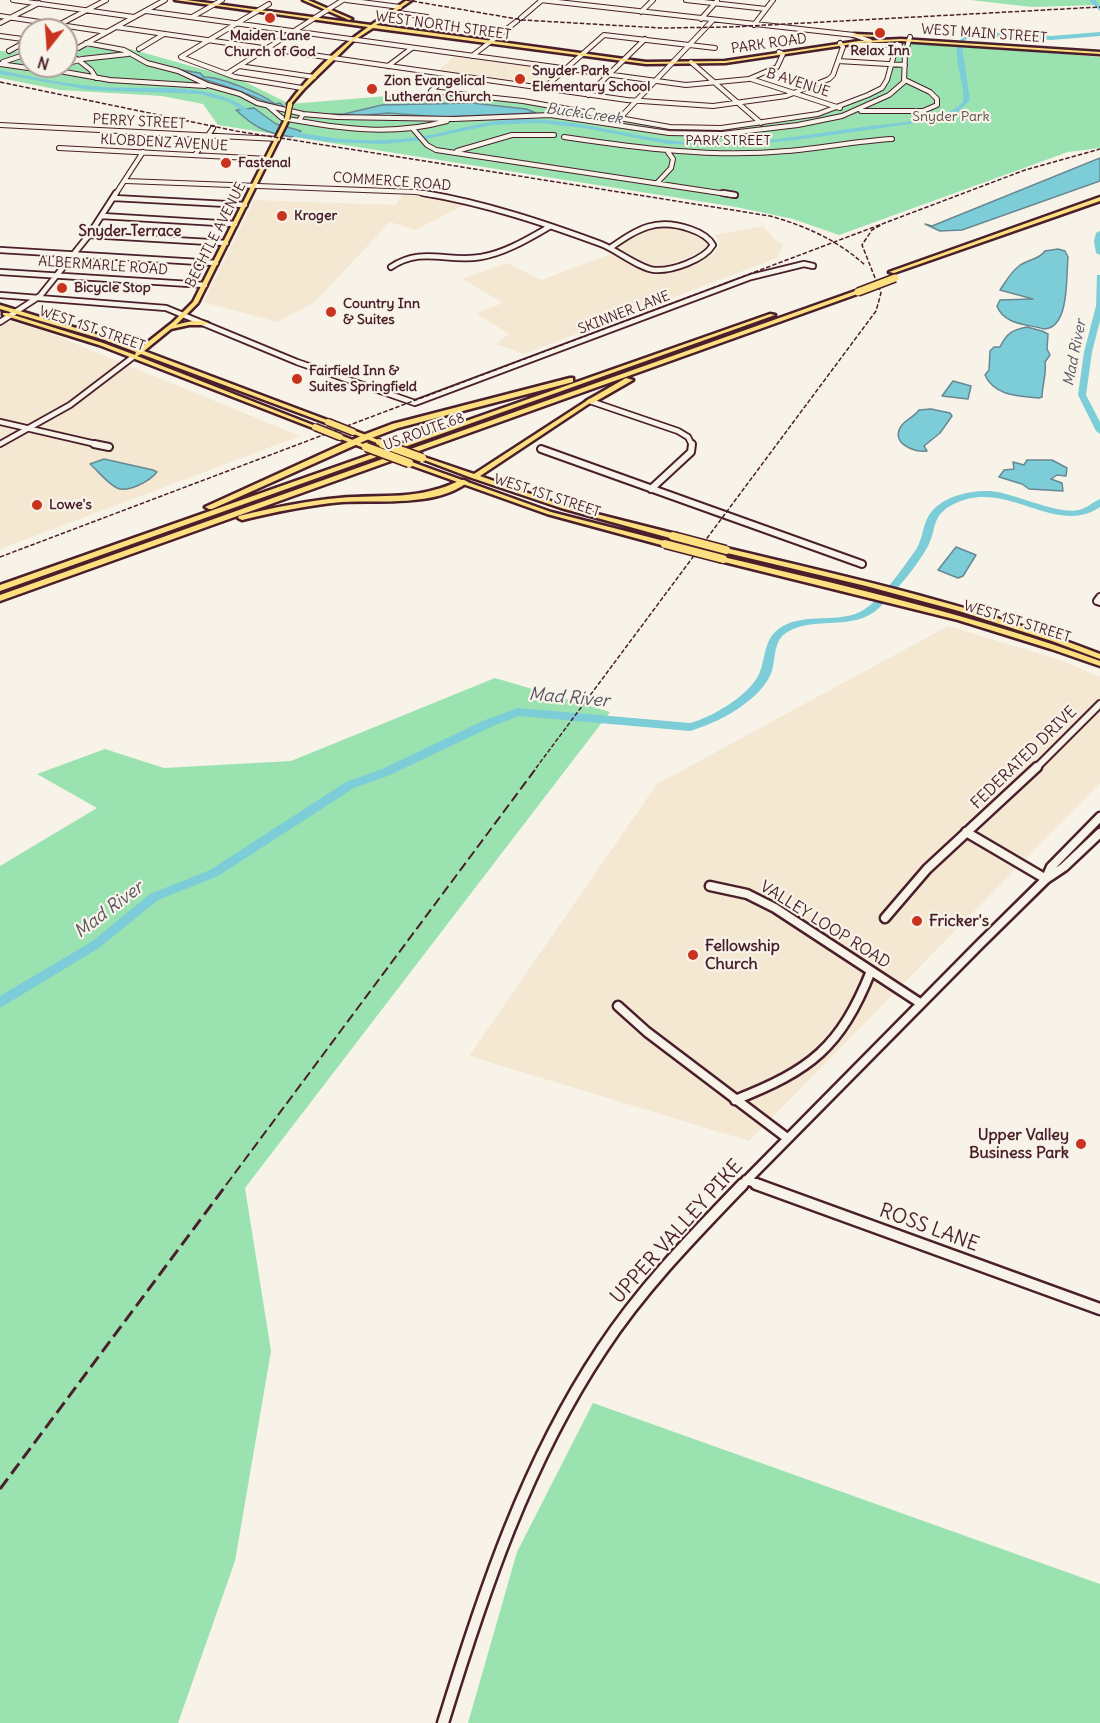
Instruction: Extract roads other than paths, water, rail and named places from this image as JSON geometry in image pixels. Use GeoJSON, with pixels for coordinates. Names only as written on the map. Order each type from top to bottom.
{"type":"FeatureCollection","features":[{"type":"Feature","properties":{"kind":"highway"},"geometry":{"type":"LineString","coordinates":[[856,289],[1100,199]]}},
{"type":"Feature","properties":{"kind":"highway"},"geometry":{"type":"LineString","coordinates":[[894,275],[1100,206]]}},
{"type":"Feature","properties":{"kind":"highway","name":"US ROUTE 68"},"geometry":{"type":"LineString","coordinates":[[0,598],[733,336],[856,289]]}},
{"type":"Feature","properties":{"kind":"highway","name":"US ROUTE 68"},"geometry":{"type":"LineString","coordinates":[[0,588],[648,359],[856,289]]}},
{"type":"Feature","properties":{"kind":"highway"},"geometry":{"type":"LineString","coordinates":[[590,401],[628,380],[733,336]]}},
{"type":"Feature","properties":{"kind":"highway"},"geometry":{"type":"LineString","coordinates":[[24,579],[195,513],[366,437],[430,415],[648,359]]}},
{"type":"Feature","properties":{"kind":"highway"},"geometry":{"type":"LineString","coordinates":[[158,541],[288,507],[342,500],[427,497],[447,492],[464,482]]}},
{"type":"Feature","properties":{"kind":"main road","name":"WEST NORTH STREET"},"geometry":{"type":"LineString","coordinates":[[177,0],[625,60],[672,63]]}},
{"type":"Feature","properties":{"kind":"main road"},"geometry":{"type":"LineString","coordinates":[[305,0],[343,17],[373,25]]}},
{"type":"Feature","properties":{"kind":"main road","name":"BECHTLE AVENUE"},"geometry":{"type":"LineString","coordinates":[[133,357],[168,329],[195,303],[279,137],[286,122],[290,104],[302,88],[352,40],[410,0]]}},
{"type":"Feature","properties":{"kind":"main road"},"geometry":{"type":"LineString","coordinates":[[854,35],[885,37]]}},
{"type":"Feature","properties":{"kind":"main road","name":"WEST MAIN STREET"},"geometry":{"type":"LineString","coordinates":[[869,40],[885,37],[910,38],[1100,51]]}},
{"type":"Feature","properties":{"kind":"main road","name":"WEST MAIN STREET"},"geometry":{"type":"LineString","coordinates":[[869,40],[910,38]]}},
{"type":"Feature","properties":{"kind":"main road","name":"PARK ROAD"},"geometry":{"type":"LineString","coordinates":[[672,63],[736,61],[869,40]]}},
{"type":"Feature","properties":{"kind":"main road","name":"WEST 1ST STREET"},"geometry":{"type":"LineString","coordinates":[[0,307],[140,351],[422,458],[563,507],[842,579],[1029,638],[1100,664]]}},
{"type":"Feature","properties":{"kind":"main road","name":"WEST 1ST STREET"},"geometry":{"type":"LineString","coordinates":[[0,313],[67,332],[366,447],[549,513],[834,586],[905,599],[1035,631],[1100,657]]}},
{"type":"Feature","properties":{"kind":"main road"},"geometry":{"type":"LineString","coordinates":[[168,329],[189,323],[205,322]]}},
{"type":"Feature","properties":{"kind":"main road"},"geometry":{"type":"LineString","coordinates":[[464,482],[590,401]]}},
{"type":"Feature","properties":{"kind":"street"},"geometry":{"type":"LineString","coordinates":[[13,0],[134,17]]}},
{"type":"Feature","properties":{"kind":"street"},"geometry":{"type":"LineString","coordinates":[[0,23],[46,0]]}},
{"type":"Feature","properties":{"kind":"street"},"geometry":{"type":"LineString","coordinates":[[72,18],[106,0]]}},
{"type":"Feature","properties":{"kind":"street"},"geometry":{"type":"LineString","coordinates":[[78,47],[165,0]]}},
{"type":"Feature","properties":{"kind":"street"},"geometry":{"type":"LineString","coordinates":[[192,17],[222,0]]}},
{"type":"Feature","properties":{"kind":"street"},"geometry":{"type":"LineString","coordinates":[[228,73],[345,0],[400,7]]}},
{"type":"Feature","properties":{"kind":"street"},"geometry":{"type":"LineString","coordinates":[[472,56],[541,0]]}},
{"type":"Feature","properties":{"kind":"street","name":"WEST MAIN STREET"},"geometry":{"type":"LineString","coordinates":[[541,0],[854,35],[869,40]]}},
{"type":"Feature","properties":{"kind":"street"},"geometry":{"type":"LineString","coordinates":[[593,6],[599,0]]}},
{"type":"Feature","properties":{"kind":"street"},"geometry":{"type":"LineString","coordinates":[[641,12],[653,0]]}},
{"type":"Feature","properties":{"kind":"street"},"geometry":{"type":"LineString","coordinates":[[686,0],[766,9]]}},
{"type":"Feature","properties":{"kind":"street"},"geometry":{"type":"LineString","coordinates":[[754,25],[773,0]]}},
{"type":"Feature","properties":{"kind":"street"},"geometry":{"type":"LineString","coordinates":[[701,19],[716,2]]}},
{"type":"Feature","properties":{"kind":"street"},"geometry":{"type":"LineString","coordinates":[[269,4],[181,57],[195,64],[240,78],[302,88]]}},
{"type":"Feature","properties":{"kind":"street"},"geometry":{"type":"LineString","coordinates":[[146,11],[654,82],[692,85],[750,78],[776,68],[781,53]]}},
{"type":"Feature","properties":{"kind":"street"},"geometry":{"type":"LineString","coordinates":[[392,12],[427,17]]}},
{"type":"Feature","properties":{"kind":"street"},"geometry":{"type":"LineString","coordinates":[[0,16],[18,19]]}},
{"type":"Feature","properties":{"kind":"street"},"geometry":{"type":"LineString","coordinates":[[614,124],[713,20]]}},
{"type":"Feature","properties":{"kind":"street"},"geometry":{"type":"LineString","coordinates":[[116,27],[543,89],[700,107],[795,93],[831,78],[838,61],[841,44]]}},
{"type":"Feature","properties":{"kind":"street"},"geometry":{"type":"LineString","coordinates":[[78,28],[107,32]]}},
{"type":"Feature","properties":{"kind":"street"},"geometry":{"type":"LineString","coordinates":[[139,49],[164,34]]}},
{"type":"Feature","properties":{"kind":"street"},"geometry":{"type":"LineString","coordinates":[[543,89],[604,35],[715,48]]}},
{"type":"Feature","properties":{"kind":"street"},"geometry":{"type":"LineString","coordinates":[[0,36],[18,38]]}},
{"type":"Feature","properties":{"kind":"street"},"geometry":{"type":"LineString","coordinates":[[86,43],[119,49],[147,63],[178,71],[215,87],[240,94],[253,102],[303,114],[337,117],[454,119],[550,115],[669,133],[722,134],[798,125],[854,112],[890,95],[905,80],[907,46],[910,38]]}},
{"type":"Feature","properties":{"kind":"street"},"geometry":{"type":"LineString","coordinates":[[588,95],[645,39]]}},
{"type":"Feature","properties":{"kind":"street"},"geometry":{"type":"LineString","coordinates":[[855,45],[897,44],[907,46]]}},
{"type":"Feature","properties":{"kind":"street"},"geometry":{"type":"LineString","coordinates":[[449,75],[431,92],[523,101],[619,119],[695,128],[761,123],[811,116],[840,108],[882,88],[892,66],[897,44]]}},
{"type":"Feature","properties":{"kind":"street"},"geometry":{"type":"LineString","coordinates":[[9,51],[18,46]]}},
{"type":"Feature","properties":{"kind":"street"},"geometry":{"type":"LineString","coordinates":[[388,66],[412,48]]}},
{"type":"Feature","properties":{"kind":"street"},"geometry":{"type":"LineString","coordinates":[[78,59],[130,54]]}},
{"type":"Feature","properties":{"kind":"street"},"geometry":{"type":"LineString","coordinates":[[0,63],[18,58]]}},
{"type":"Feature","properties":{"kind":"street"},"geometry":{"type":"LineString","coordinates":[[78,60],[91,70],[96,78]]}},
{"type":"Feature","properties":{"kind":"street"},"geometry":{"type":"LineString","coordinates":[[838,61],[905,65]]}},
{"type":"Feature","properties":{"kind":"street"},"geometry":{"type":"LineString","coordinates":[[0,63],[18,66]]}},
{"type":"Feature","properties":{"kind":"street"},"geometry":{"type":"LineString","coordinates":[[692,63],[761,123]]}},
{"type":"Feature","properties":{"kind":"street"},"geometry":{"type":"LineString","coordinates":[[239,66],[314,77]]}},
{"type":"Feature","properties":{"kind":"street"},"geometry":{"type":"LineString","coordinates":[[78,75],[215,87]]}},
{"type":"Feature","properties":{"kind":"street","name":"B AVENUE"},"geometry":{"type":"LineString","coordinates":[[750,78],[854,112]]}},
{"type":"Feature","properties":{"kind":"street"},"geometry":{"type":"LineString","coordinates":[[854,112],[923,111],[937,105],[937,99],[933,94],[905,80]]}},
{"type":"Feature","properties":{"kind":"street"},"geometry":{"type":"LineString","coordinates":[[268,106],[286,122],[299,121],[369,132],[415,131],[454,119]]}},
{"type":"Feature","properties":{"kind":"street"},"geometry":{"type":"LineString","coordinates":[[299,121],[303,114]]}},
{"type":"Feature","properties":{"kind":"street","name":"PERRY STREET"},"geometry":{"type":"LineString","coordinates":[[0,125],[207,136],[279,137]]}},
{"type":"Feature","properties":{"kind":"street"},"geometry":{"type":"LineString","coordinates":[[195,155],[213,128]]}},
{"type":"Feature","properties":{"kind":"street"},"geometry":{"type":"LineString","coordinates":[[415,131],[432,148],[455,153],[735,195]]}},
{"type":"Feature","properties":{"kind":"street"},"geometry":{"type":"LineString","coordinates":[[455,153],[509,135],[532,133],[554,135]]}},
{"type":"Feature","properties":{"kind":"street","name":"PARK STREET"},"geometry":{"type":"LineString","coordinates":[[564,137],[668,152],[706,153],[787,151],[846,142],[892,139]]}},
{"type":"Feature","properties":{"kind":"street","name":"KLOBDENZ AVENUE"},"geometry":{"type":"LineString","coordinates":[[59,148],[268,159]]}},
{"type":"Feature","properties":{"kind":"street"},"geometry":{"type":"LineString","coordinates":[[0,322],[38,297],[74,255],[126,181],[143,152]]}},
{"type":"Feature","properties":{"kind":"street"},"geometry":{"type":"LineString","coordinates":[[657,183],[673,165],[673,159],[668,152]]}},
{"type":"Feature","properties":{"kind":"street","name":"COMMERCE ROAD"},"geometry":{"type":"LineString","coordinates":[[126,181],[438,195],[466,200],[610,248],[650,269],[662,270],[706,254],[714,245],[710,237],[699,232],[658,224],[650,225],[610,248]]}},
{"type":"Feature","properties":{"kind":"street"},"geometry":{"type":"LineString","coordinates":[[114,198],[245,205]]}},
{"type":"Feature","properties":{"kind":"street"},"geometry":{"type":"LineString","coordinates":[[102,216],[235,224]]}},
{"type":"Feature","properties":{"kind":"street"},"geometry":{"type":"LineString","coordinates":[[391,267],[406,258],[420,255],[455,258],[482,256],[507,248],[549,227]]}},
{"type":"Feature","properties":{"kind":"street"},"geometry":{"type":"LineString","coordinates":[[89,235],[226,243]]}},
{"type":"Feature","properties":{"kind":"street"},"geometry":{"type":"LineString","coordinates":[[0,250],[216,263]]}},
{"type":"Feature","properties":{"kind":"street","name":"SKINNER LANE"},"geometry":{"type":"LineString","coordinates":[[446,393],[751,277],[804,264],[813,266]]}},
{"type":"Feature","properties":{"kind":"street","name":"ALBERMARLE ROAD"},"geometry":{"type":"LineString","coordinates":[[0,272],[205,285]]}},
{"type":"Feature","properties":{"kind":"street","name":"WEST 1ST STREET"},"geometry":{"type":"LineString","coordinates":[[0,295],[151,305],[185,314],[298,362],[407,401],[422,402],[446,393]]}},
{"type":"Feature","properties":{"kind":"street","name":"BECHTLE AVENUE"},"geometry":{"type":"LineString","coordinates":[[0,444],[70,405],[133,357]]}},
{"type":"Feature","properties":{"kind":"street"},"geometry":{"type":"LineString","coordinates":[[590,401],[678,431],[690,438],[693,445],[689,454],[651,489]]}},
{"type":"Feature","properties":{"kind":"street"},"geometry":{"type":"LineString","coordinates":[[0,422],[109,447]]}},
{"type":"Feature","properties":{"kind":"street"},"geometry":{"type":"LineString","coordinates":[[9,424],[19,434]]}},
{"type":"Feature","properties":{"kind":"street"},"geometry":{"type":"LineString","coordinates":[[541,449],[862,564]]}},
{"type":"Feature","properties":{"kind":"street"},"geometry":{"type":"LineString","coordinates":[[1100,597],[1097,601],[1100,602]]}},
{"type":"Feature","properties":{"kind":"street","name":"FEDERATED DRIVE"},"geometry":{"type":"LineString","coordinates":[[885,918],[927,869],[1051,754],[1100,704]]}},
{"type":"Feature","properties":{"kind":"street","name":"UPPER VALLEY PIKE"},"geometry":{"type":"LineString","coordinates":[[1046,879],[1050,867],[1100,817]]}},
{"type":"Feature","properties":{"kind":"street","name":"FEDERATED DRIVE"},"geometry":{"type":"LineString","coordinates":[[966,832],[1046,879]]}},
{"type":"Feature","properties":{"kind":"street","name":"UPPER VALLEY PIKE"},"geometry":{"type":"LineString","coordinates":[[443,1723],[503,1543],[527,1485],[558,1421],[593,1362],[641,1294],[746,1180],[920,1003],[1046,879],[1064,867],[1100,833]]}},
{"type":"Feature","properties":{"kind":"street","name":"VALLEY LOOP ROAD"},"geometry":{"type":"LineString","coordinates":[[710,886],[747,894],[775,908],[920,1003]]}},
{"type":"Feature","properties":{"kind":"street"},"geometry":{"type":"LineString","coordinates":[[735,1100],[789,1077],[823,1053],[837,1039],[854,1014],[871,971]]}},
{"type":"Feature","properties":{"kind":"street"},"geometry":{"type":"LineString","coordinates":[[618,1006],[646,1032],[787,1138]]}},
{"type":"Feature","properties":{"kind":"street","name":"ROSS LANE"},"geometry":{"type":"LineString","coordinates":[[746,1180],[1100,1309]]}},
{"type":"Feature","properties":{"kind":"water"},"geometry":{"type":"Polygon","coordinates":[[[182,70],[200,73],[204,77],[240,86],[275,104],[280,103],[285,108],[197,77],[182,70]]]}},
{"type":"Feature","properties":{"kind":"water"},"geometry":{"type":"Polygon","coordinates":[[[472,103],[526,109],[536,113],[441,117],[388,113],[358,116],[331,114],[344,114],[382,105],[472,103]]]}},
{"type":"Feature","properties":{"kind":"water"},"geometry":{"type":"Polygon","coordinates":[[[254,108],[276,124],[301,131],[292,137],[275,134],[255,125],[236,110],[254,108]]]}},
{"type":"Feature","properties":{"kind":"water"},"geometry":{"type":"Polygon","coordinates":[[[1100,158],[1100,181],[962,230],[940,231],[925,224],[932,226],[1100,158]]]}},
{"type":"Feature","properties":{"kind":"water"},"geometry":{"type":"Polygon","coordinates":[[[1058,249],[1065,251],[1068,257],[1065,300],[1058,320],[1052,326],[1044,329],[1017,323],[1005,317],[997,306],[1000,300],[1033,299],[1000,290],[1011,274],[1019,266],[1040,256],[1045,251],[1058,249]]]}},
{"type":"Feature","properties":{"kind":"water"},"geometry":{"type":"Polygon","coordinates":[[[1027,327],[1048,334],[1047,349],[1050,355],[1045,362],[1042,397],[1039,398],[1008,394],[994,387],[985,375],[989,370],[990,351],[994,347],[1000,347],[1010,333],[1027,327]]]}},
{"type":"Feature","properties":{"kind":"water"},"geometry":{"type":"Polygon","coordinates":[[[953,381],[971,386],[968,399],[942,396],[953,381]]]}},
{"type":"Feature","properties":{"kind":"water"},"geometry":{"type":"Polygon","coordinates":[[[931,409],[950,413],[952,416],[940,433],[924,446],[927,451],[915,450],[904,445],[898,437],[902,425],[919,410],[931,409]]]}},
{"type":"Feature","properties":{"kind":"water"},"geometry":{"type":"Polygon","coordinates":[[[104,459],[157,472],[138,485],[127,489],[117,488],[90,464],[104,459]]]}},
{"type":"Feature","properties":{"kind":"water"},"geometry":{"type":"Polygon","coordinates":[[[1027,460],[1052,460],[1067,468],[1066,476],[1057,475],[1051,479],[1062,483],[1063,491],[1029,489],[1022,484],[999,477],[1004,470],[1014,469],[1013,462],[1024,465],[1027,460]]]}},
{"type":"Feature","properties":{"kind":"water"},"geometry":{"type":"Polygon","coordinates":[[[956,547],[976,555],[963,576],[958,578],[938,570],[956,547]]]}},
{"type":"Feature","properties":{"kind":"waterway","name":"Mad River"},"geometry":{"type":"LineString","coordinates":[[1092,0],[1100,9]]}},
{"type":"Feature","properties":{"kind":"waterway","name":"Buck Creek"},"geometry":{"type":"LineString","coordinates":[[281,130],[330,141],[383,142],[416,139],[492,124],[540,121],[689,144],[775,141],[914,122],[955,111],[967,100],[959,46],[963,38],[975,33],[1051,38],[1100,34]]}},
{"type":"Feature","properties":{"kind":"waterway","name":"Buck Creek"},"geometry":{"type":"LineString","coordinates":[[0,72],[91,88],[200,93],[231,101],[257,119]]}},
{"type":"Feature","properties":{"kind":"waterway","name":"Mad River"},"geometry":{"type":"LineString","coordinates":[[1100,233],[1098,241],[1100,253]]}},
{"type":"Feature","properties":{"kind":"waterway","name":"Mad River"},"geometry":{"type":"LineString","coordinates":[[1100,277],[1100,306],[1088,352],[1082,395],[1100,431]]}},
{"type":"Feature","properties":{"kind":"waterway","name":"Mad River"},"geometry":{"type":"LineString","coordinates":[[0,1003],[95,945],[154,897],[214,873],[350,785],[386,772],[489,723],[518,712],[690,727],[709,720],[732,707],[759,683],[764,676],[771,649],[779,634],[799,624],[850,618],[871,610],[919,552],[925,542],[933,516],[951,501],[976,494],[1000,495],[1065,514],[1093,508],[1100,502]]}},
{"type":"Feature","properties":{"kind":"railway"},"geometry":{"type":"LineString","coordinates":[[406,0],[523,20],[662,28],[731,27],[1100,7]]}},
{"type":"Feature","properties":{"kind":"railway"},"geometry":{"type":"LineString","coordinates":[[0,82],[236,131],[770,216],[796,224],[833,242]]}},
{"type":"Feature","properties":{"kind":"railway"},"geometry":{"type":"LineString","coordinates":[[833,242],[1025,170],[1100,149]]}},
{"type":"Feature","properties":{"kind":"railway"},"geometry":{"type":"LineString","coordinates":[[536,768],[876,311],[881,293],[862,245],[872,230],[883,224]]}},
{"type":"Feature","properties":{"kind":"railway"},"geometry":{"type":"LineString","coordinates":[[0,557],[833,242]]}},
{"type":"Feature","properties":{"kind":"railway"},"geometry":{"type":"LineString","coordinates":[[833,242],[865,265]]}},
{"type":"Feature","properties":{"kind":"railway"},"geometry":{"type":"LineString","coordinates":[[226,1185],[537,767]]}},
{"type":"Feature","properties":{"kind":"railway"},"geometry":{"type":"LineString","coordinates":[[0,1489],[227,1184]]}},
{"type":"Feature","properties":{"kind":"place","name":"Maiden Lane Church of God"},"geometry":{"type":"Point","coordinates":[270,18]}},
{"type":"Feature","properties":{"kind":"place","name":"Relax Inn"},"geometry":{"type":"Point","coordinates":[880,33]}},
{"type":"Feature","properties":{"kind":"place","name":"Snyder Park Elementary School"},"geometry":{"type":"Point","coordinates":[520,79]}},
{"type":"Feature","properties":{"kind":"place","name":"Zion Evangelical Lutheran Church"},"geometry":{"type":"Point","coordinates":[372,89]}},
{"type":"Feature","properties":{"kind":"place","name":"Fastenal"},"geometry":{"type":"Point","coordinates":[226,163]}},
{"type":"Feature","properties":{"kind":"place","name":"Kroger"},"geometry":{"type":"Point","coordinates":[282,216]}},
{"type":"Feature","properties":{"kind":"place","name":"Bicycle Stop"},"geometry":{"type":"Point","coordinates":[62,288]}},
{"type":"Feature","properties":{"kind":"place","name":"Country Inn & Suites"},"geometry":{"type":"Point","coordinates":[331,312]}},
{"type":"Feature","properties":{"kind":"place","name":"Fairfield Inn & Suites Springfield"},"geometry":{"type":"Point","coordinates":[297,379]}},
{"type":"Feature","properties":{"kind":"place","name":"Lowe's"},"geometry":{"type":"Point","coordinates":[37,505]}},
{"type":"Feature","properties":{"kind":"place","name":"Fricker's"},"geometry":{"type":"Point","coordinates":[917,921]}},
{"type":"Feature","properties":{"kind":"place","name":"Fellowship Church"},"geometry":{"type":"Point","coordinates":[693,955]}},
{"type":"Feature","properties":{"kind":"place","name":"Upper Valley Business Park"},"geometry":{"type":"Point","coordinates":[1081,1144]}},
{"type":"Feature","properties":{"kind":"district","name":"Snyder Terrace"},"geometry":{"type":"Point","coordinates":[130,232]}},
{"type":"Feature","properties":{"kind":"park label","name":"Snyder Park"},"geometry":{"type":"Point","coordinates":[951,117]}}]}
